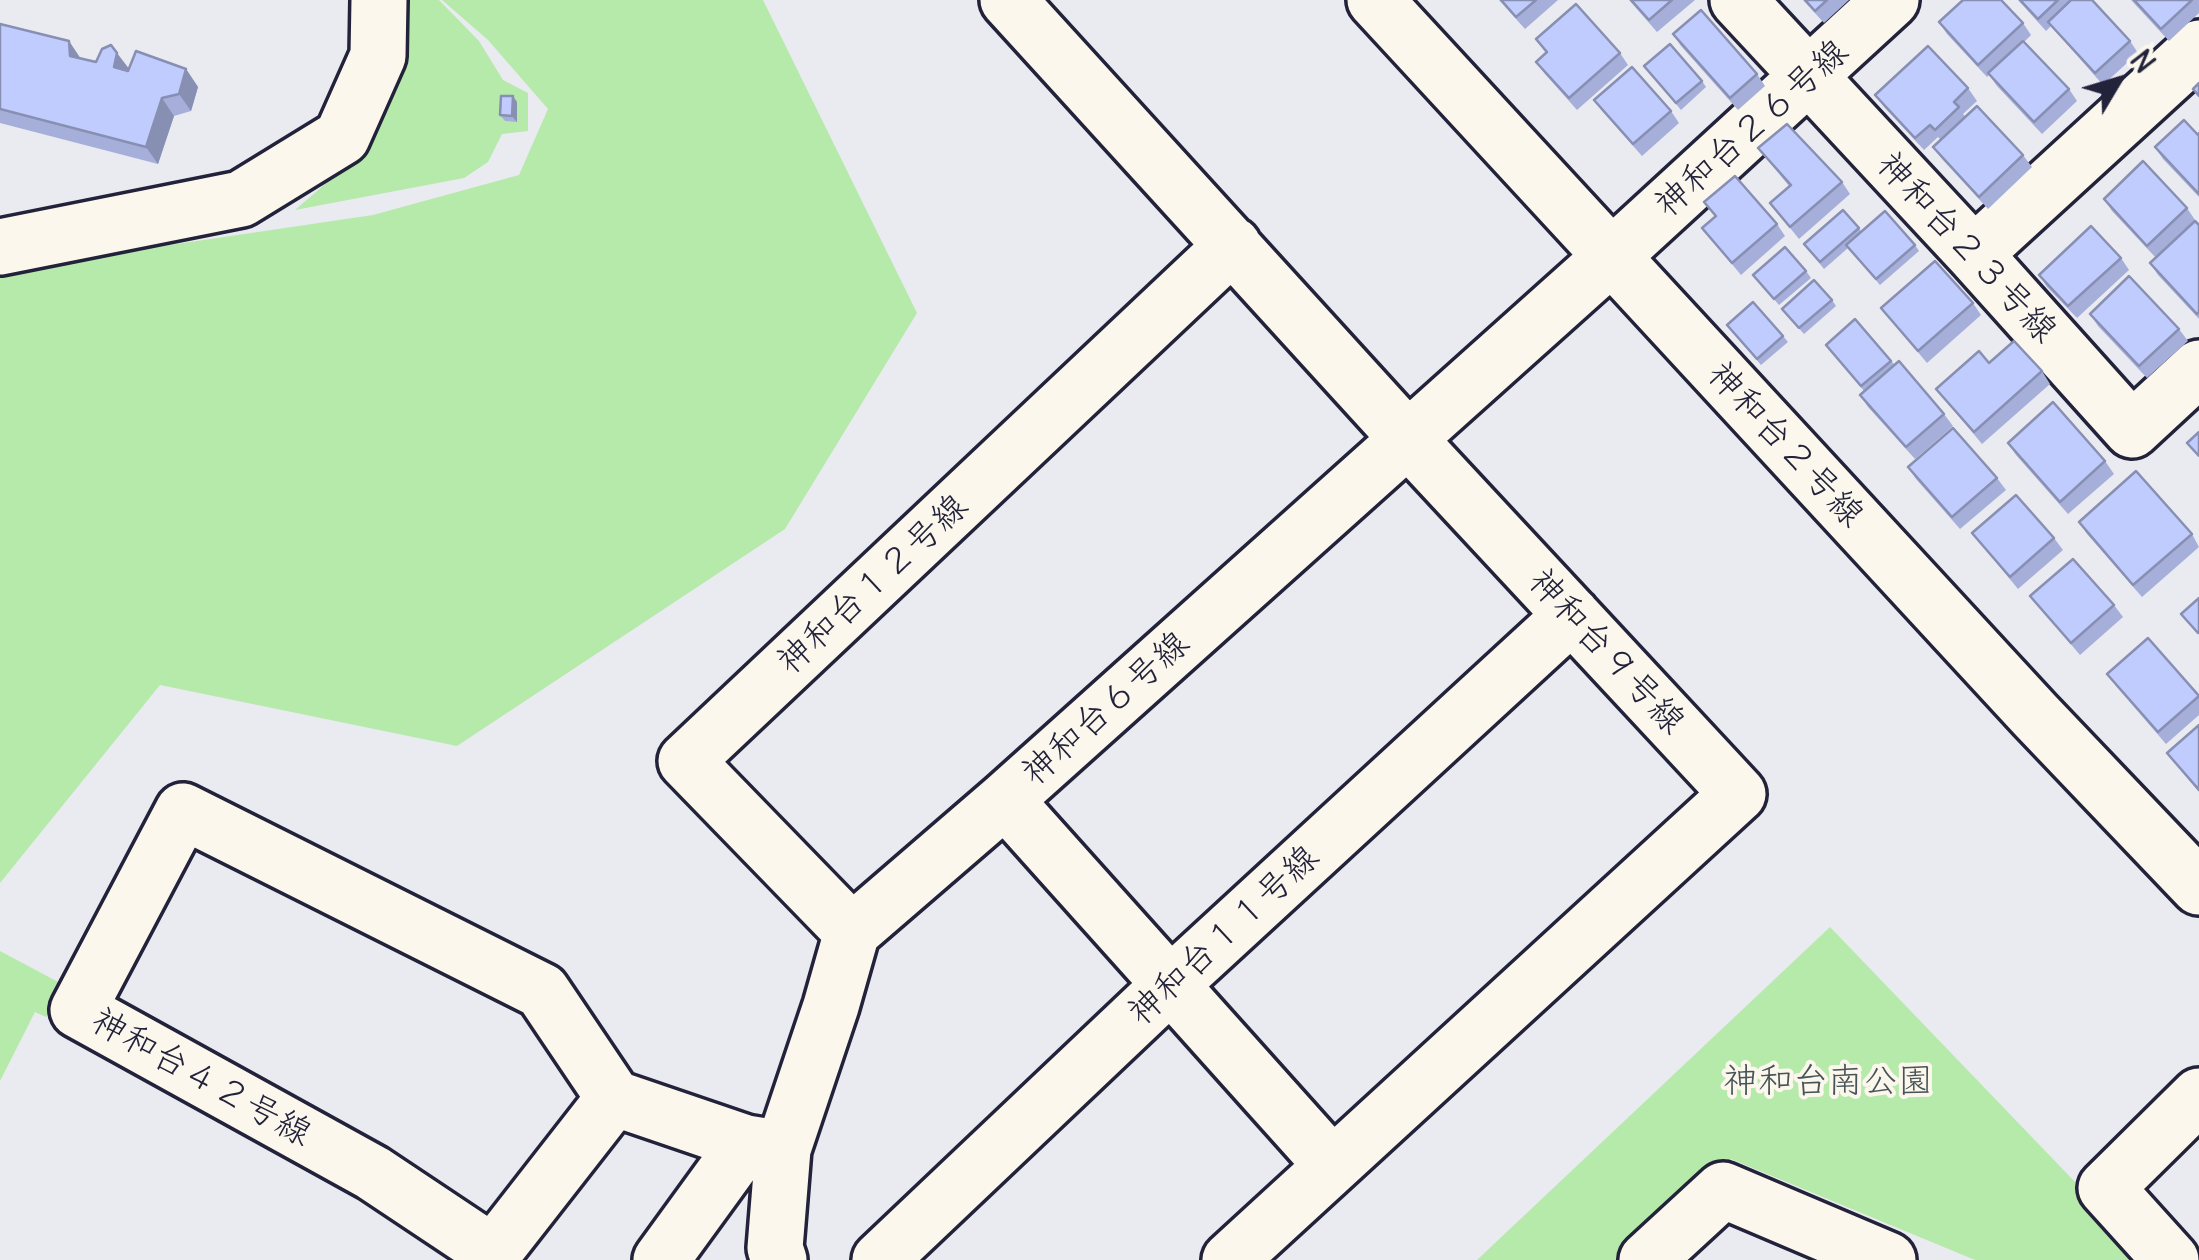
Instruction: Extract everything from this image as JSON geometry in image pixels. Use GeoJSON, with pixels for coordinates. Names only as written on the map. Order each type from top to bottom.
{"type":"FeatureCollection","features":[{"type":"Feature","properties":{"kind":"street"},"geometry":{"type":"LineString","coordinates":[[0,247],[240,198],[342,137],[378,56],[379,0]]}},
{"type":"Feature","properties":{"kind":"street","name":"神和台９号線"},"geometry":{"type":"LineString","coordinates":[[1008,0],[1738,794],[1230,1260]]}},
{"type":"Feature","properties":{"kind":"street","name":"神和台２号線"},"geometry":{"type":"LineString","coordinates":[[1375,0],[2035,715],[2199,886]]}},
{"type":"Feature","properties":{"kind":"street","name":"神和台２３号線"},"geometry":{"type":"LineString","coordinates":[[1738,0],[2132,430],[2199,368]]}},
{"type":"Feature","properties":{"kind":"street","name":"神和台２６号線"},"geometry":{"type":"LineString","coordinates":[[1611,257],[1891,0]]}},
{"type":"Feature","properties":{"kind":"street"},"geometry":{"type":"LineString","coordinates":[[1974,254],[2199,48]]}},
{"type":"Feature","properties":{"kind":"street","name":"神和台１２号線"},"geometry":{"type":"LineString","coordinates":[[852,932],[686,761],[1234,245]]}},
{"type":"Feature","properties":{"kind":"street","name":"神和台６号線"},"geometry":{"type":"LineString","coordinates":[[852,932],[1611,257]]}},
{"type":"Feature","properties":{"kind":"street","name":"神和台１１号線"},"geometry":{"type":"LineString","coordinates":[[880,1260],[1170,985],[1572,615]]}},
{"type":"Feature","properties":{"kind":"street"},"geometry":{"type":"LineString","coordinates":[[1004,800],[1332,1165]]}},
{"type":"Feature","properties":{"kind":"street","name":"神和台４２号線"},"geometry":{"type":"LineString","coordinates":[[184,810],[542,990],[614,1098],[493,1252],[373,1173],[78,1010],[184,810]]}},
{"type":"Feature","properties":{"kind":"street"},"geometry":{"type":"LineString","coordinates":[[661,1260],[764,1146],[832,1006],[852,932]]}},
{"type":"Feature","properties":{"kind":"street"},"geometry":{"type":"LineString","coordinates":[[2171,1260],[2106,1188],[2199,1096]]}},
{"type":"Feature","properties":{"kind":"street"},"geometry":{"type":"LineString","coordinates":[[614,1098],[764,1146]]}},
{"type":"Feature","properties":{"kind":"street"},"geometry":{"type":"LineString","coordinates":[[764,1146],[778,1260]]}},
{"type":"Feature","properties":{"kind":"street"},"geometry":{"type":"LineString","coordinates":[[1647,1260],[1723,1190],[1888,1260]]}},
{"type":"Feature","properties":{"kind":"green space"},"geometry":{"type":"Polygon","coordinates":[[[406,0],[439,0],[479,41],[503,80],[528,93],[528,131],[502,134],[488,162],[464,178],[295,210],[360,149],[384,113],[399,70],[406,0]]]}},
{"type":"Feature","properties":{"kind":"green space"},"geometry":{"type":"Polygon","coordinates":[[[442,0],[763,0],[917,313],[785,529],[457,746],[160,685],[0,883],[0,270],[373,215],[519,175],[548,109],[488,40],[442,0]]]}},
{"type":"Feature","properties":{"kind":"green space","name":"神和台南公園"},"geometry":{"type":"Polygon","coordinates":[[[1830,927],[2077,1184],[2144,1260],[1975,1260],[1731,1159],[1617,1260],[1477,1260],[1830,927]]]}},
{"type":"Feature","properties":{"kind":"green space"},"geometry":{"type":"Polygon","coordinates":[[[0,951],[62,984],[46,1017],[35,1012],[0,1081],[0,951]]]}},
{"type":"Feature","properties":{"kind":"building"},"geometry":{"type":"Polygon","coordinates":[[[1501,0],[1536,0],[1516,17],[1501,0]]]}},
{"type":"Feature","properties":{"kind":"building"},"geometry":{"type":"Polygon","coordinates":[[[1631,0],[1672,0],[1649,20],[1631,0]]]}},
{"type":"Feature","properties":{"kind":"building"},"geometry":{"type":"Polygon","coordinates":[[[1805,0],[1827,0],[1815,11],[1805,0]]]}},
{"type":"Feature","properties":{"kind":"building"},"geometry":{"type":"Polygon","coordinates":[[[1963,0],[2001,0],[2023,23],[1978,65],[1939,22],[1963,0]]]}},
{"type":"Feature","properties":{"kind":"building"},"geometry":{"type":"Polygon","coordinates":[[[2020,0],[2058,0],[2038,19],[2020,0]]]}},
{"type":"Feature","properties":{"kind":"building"},"geometry":{"type":"Polygon","coordinates":[[[2071,0],[2092,0],[2130,41],[2095,73],[2048,22],[2071,0]]]}},
{"type":"Feature","properties":{"kind":"building"},"geometry":{"type":"Polygon","coordinates":[[[2134,0],[2192,0],[2161,29],[2134,0]]]}},
{"type":"Feature","properties":{"kind":"building"},"geometry":{"type":"Polygon","coordinates":[[[1576,4],[1620,53],[1569,98],[1536,62],[1547,52],[1536,39],[1576,4]]]}},
{"type":"Feature","properties":{"kind":"building"},"geometry":{"type":"Polygon","coordinates":[[[1701,10],[1757,74],[1730,98],[1673,34],[1701,10]]]}},
{"type":"Feature","properties":{"kind":"building"},"geometry":{"type":"Polygon","coordinates":[[[0,24],[69,41],[70,56],[96,62],[102,49],[111,45],[117,53],[114,67],[128,71],[136,51],[186,69],[179,94],[162,98],[146,147],[0,109],[0,24]]]}},
{"type":"Feature","properties":{"kind":"building"},"geometry":{"type":"Polygon","coordinates":[[[2023,41],[2069,89],[2034,122],[1988,73],[2023,41]]]}},
{"type":"Feature","properties":{"kind":"building"},"geometry":{"type":"Polygon","coordinates":[[[1670,44],[1702,81],[1676,103],[1644,66],[1670,44]]]}},
{"type":"Feature","properties":{"kind":"building"},"geometry":{"type":"Polygon","coordinates":[[[1928,46],[1968,88],[1954,102],[1959,107],[1935,130],[1930,125],[1915,138],[1875,95],[1928,46]]]}},
{"type":"Feature","properties":{"kind":"building"},"geometry":{"type":"Polygon","coordinates":[[[1632,67],[1671,111],[1633,144],[1594,100],[1632,67]]]}},
{"type":"Feature","properties":{"kind":"building"},"geometry":{"type":"Polygon","coordinates":[[[501,96],[513,96],[512,116],[500,115],[501,96]]]}},
{"type":"Feature","properties":{"kind":"building"},"geometry":{"type":"Polygon","coordinates":[[[1977,106],[2023,155],[1979,197],[1933,147],[1977,106]]]}},
{"type":"Feature","properties":{"kind":"building"},"geometry":{"type":"Polygon","coordinates":[[[2184,120],[2199,133],[2199,194],[2155,147],[2184,120]]]}},
{"type":"Feature","properties":{"kind":"building"},"geometry":{"type":"Polygon","coordinates":[[[1787,124],[1842,182],[1790,227],[1770,203],[1791,185],[1758,148],[1787,124]]]}},
{"type":"Feature","properties":{"kind":"building"},"geometry":{"type":"Polygon","coordinates":[[[2143,161],[2187,208],[2147,246],[2104,199],[2143,161]]]}},
{"type":"Feature","properties":{"kind":"building"},"geometry":{"type":"Polygon","coordinates":[[[1735,176],[1777,224],[1732,263],[1702,228],[1716,216],[1704,202],[1735,176]]]}},
{"type":"Feature","properties":{"kind":"building"},"geometry":{"type":"Polygon","coordinates":[[[1843,210],[1859,228],[1820,262],[1804,244],[1843,210]]]}},
{"type":"Feature","properties":{"kind":"building"},"geometry":{"type":"Polygon","coordinates":[[[1885,211],[1915,245],[1876,279],[1846,245],[1885,211]]]}},
{"type":"Feature","properties":{"kind":"building"},"geometry":{"type":"Polygon","coordinates":[[[2195,221],[2199,225],[2197,314],[2150,263],[2195,221]]]}},
{"type":"Feature","properties":{"kind":"building"},"geometry":{"type":"Polygon","coordinates":[[[2091,226],[2121,258],[2068,306],[2039,275],[2091,226]]]}},
{"type":"Feature","properties":{"kind":"building"},"geometry":{"type":"Polygon","coordinates":[[[1785,247],[1806,271],[1774,299],[1753,275],[1785,247]]]}},
{"type":"Feature","properties":{"kind":"building"},"geometry":{"type":"Polygon","coordinates":[[[1935,261],[1973,303],[1918,351],[1881,308],[1935,261]]]}},
{"type":"Feature","properties":{"kind":"building"},"geometry":{"type":"Polygon","coordinates":[[[2129,276],[2179,329],[2139,366],[2090,314],[2129,276]]]}},
{"type":"Feature","properties":{"kind":"building"},"geometry":{"type":"Polygon","coordinates":[[[1814,280],[1832,300],[1799,328],[1782,309],[1814,280]]]}},
{"type":"Feature","properties":{"kind":"building"},"geometry":{"type":"Polygon","coordinates":[[[1753,302],[1783,336],[1757,359],[1727,325],[1753,302]]]}},
{"type":"Feature","properties":{"kind":"building"},"geometry":{"type":"Polygon","coordinates":[[[1855,319],[1891,361],[1861,386],[1826,345],[1855,319]]]}},
{"type":"Feature","properties":{"kind":"building"},"geometry":{"type":"Polygon","coordinates":[[[2014,341],[2042,371],[1974,432],[1936,389],[1979,351],[1989,363],[2014,341]]]}},
{"type":"Feature","properties":{"kind":"building"},"geometry":{"type":"Polygon","coordinates":[[[1899,361],[1944,414],[1906,447],[1860,395],[1899,361]]]}},
{"type":"Feature","properties":{"kind":"building"},"geometry":{"type":"Polygon","coordinates":[[[2053,402],[2105,461],[2060,502],[2008,443],[2053,402]]]}},
{"type":"Feature","properties":{"kind":"building"},"geometry":{"type":"Polygon","coordinates":[[[1953,428],[1997,478],[1952,517],[1908,467],[1953,428]]]}},
{"type":"Feature","properties":{"kind":"building"},"geometry":{"type":"Polygon","coordinates":[[[2199,432],[2199,456],[2187,443],[2199,432]]]}},
{"type":"Feature","properties":{"kind":"building"},"geometry":{"type":"Polygon","coordinates":[[[2136,471],[2192,534],[2133,585],[2079,522],[2136,471]]]}},
{"type":"Feature","properties":{"kind":"building"},"geometry":{"type":"Polygon","coordinates":[[[2016,495],[2054,538],[2010,577],[1972,533],[2016,495]]]}},
{"type":"Feature","properties":{"kind":"building"},"geometry":{"type":"Polygon","coordinates":[[[2073,559],[2114,605],[2071,643],[2030,596],[2073,559]]]}},
{"type":"Feature","properties":{"kind":"building"},"geometry":{"type":"Polygon","coordinates":[[[2199,598],[2199,631],[2198,633],[2181,614],[2199,598]]]}},
{"type":"Feature","properties":{"kind":"building"},"geometry":{"type":"Polygon","coordinates":[[[2148,638],[2199,696],[2158,732],[2107,674],[2148,638]]]}},
{"type":"Feature","properties":{"kind":"building"},"geometry":{"type":"Polygon","coordinates":[[[2199,725],[2199,790],[2167,753],[2199,725]]]}}]}
